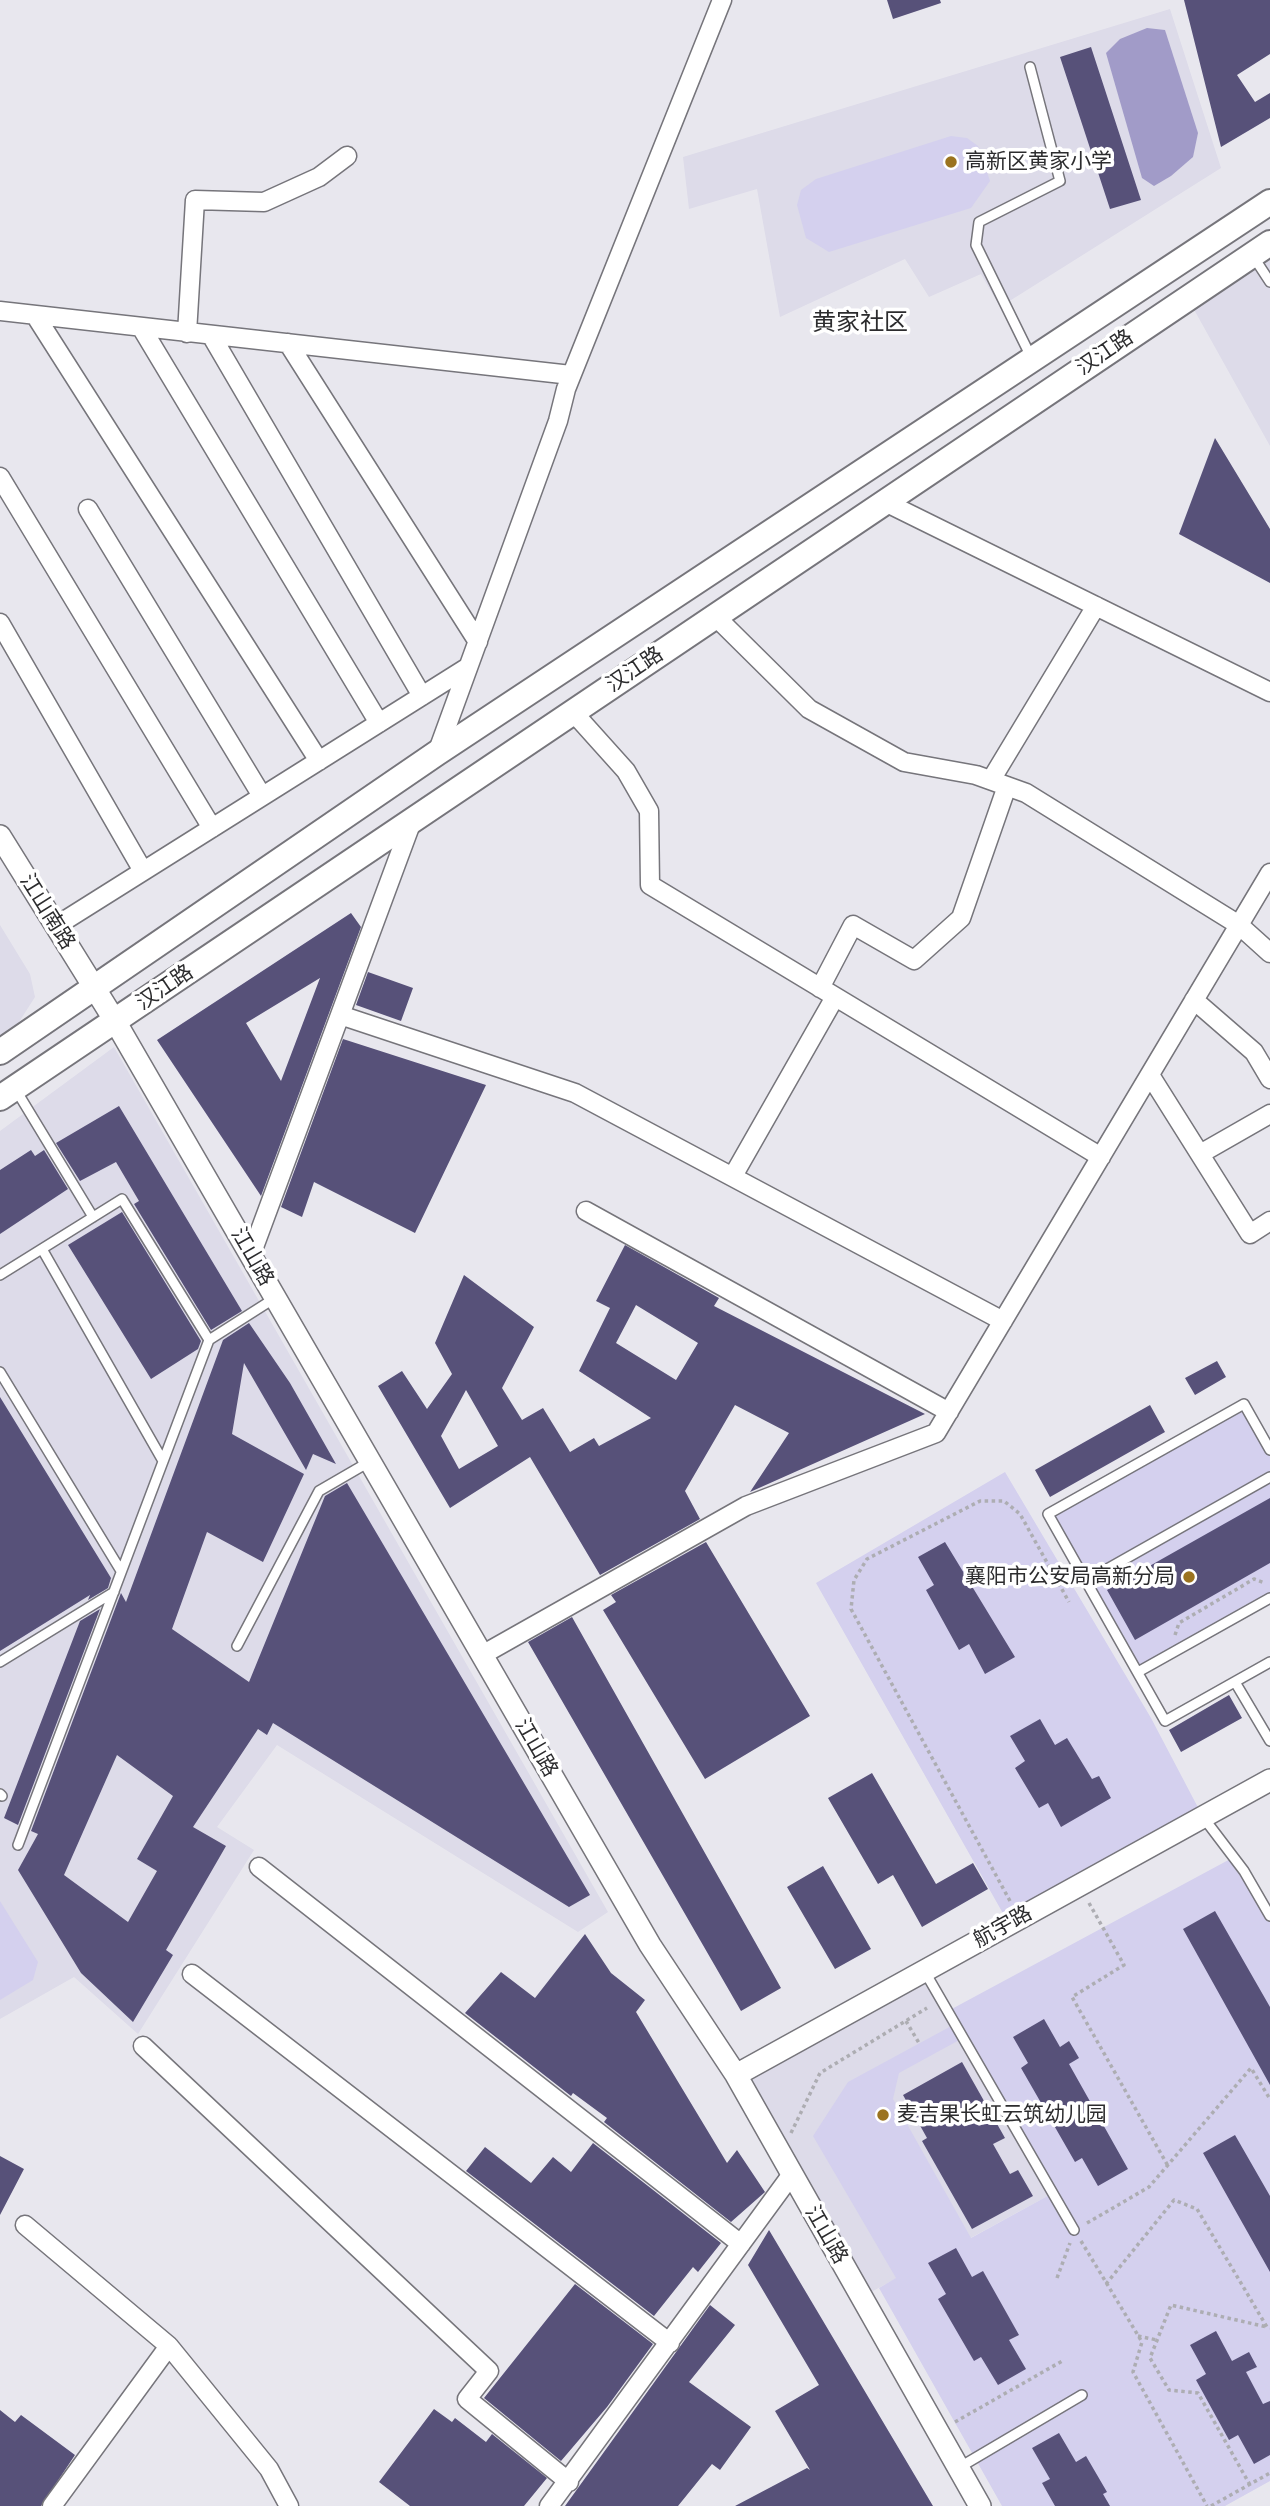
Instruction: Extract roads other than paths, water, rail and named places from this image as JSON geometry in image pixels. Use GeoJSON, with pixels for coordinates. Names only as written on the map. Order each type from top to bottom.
{"type":"FeatureCollection","features":[{"type":"Feature","properties":{"kind":"main road","name":"汉江路"},"geometry":{"type":"LineString","coordinates":[[0,1052],[437,752],[1270,202]]}},
{"type":"Feature","properties":{"kind":"main road","name":"汉江路"},"geometry":{"type":"LineString","coordinates":[[8,1093],[1261,248]]}},
{"type":"Feature","properties":{"kind":"street"},"geometry":{"type":"LineString","coordinates":[[437,752],[558,421],[571,375],[722,0]]}},
{"type":"Feature","properties":{"kind":"street"},"geometry":{"type":"LineString","coordinates":[[187,332],[195,200],[264,202],[319,177],[347,156]]}},
{"type":"Feature","properties":{"kind":"street"},"geometry":{"type":"LineString","coordinates":[[0,311],[571,375]]}},
{"type":"Feature","properties":{"kind":"street"},"geometry":{"type":"LineString","coordinates":[[35,315],[319,761]]}},
{"type":"Feature","properties":{"kind":"street"},"geometry":{"type":"LineString","coordinates":[[141,327],[379,723]]}},
{"type":"Feature","properties":{"kind":"street"},"geometry":{"type":"LineString","coordinates":[[211,335],[422,696]]}},
{"type":"Feature","properties":{"kind":"street"},"geometry":{"type":"LineString","coordinates":[[288,344],[478,642]]}},
{"type":"Feature","properties":{"kind":"street"},"geometry":{"type":"LineString","coordinates":[[0,477],[212,828]]}},
{"type":"Feature","properties":{"kind":"street"},"geometry":{"type":"LineString","coordinates":[[885,502],[1270,692]]}},
{"type":"Feature","properties":{"kind":"street"},"geometry":{"type":"LineString","coordinates":[[88,509],[262,796]]}},
{"type":"Feature","properties":{"kind":"street"},"geometry":{"type":"LineString","coordinates":[[733,1177],[828,992],[853,925],[914,960],[961,918],[999,783],[1096,606]]}},
{"type":"Feature","properties":{"kind":"street"},"geometry":{"type":"LineString","coordinates":[[715,616],[809,709],[904,762],[999,783],[1026,793],[1239,925],[1270,953]]}},
{"type":"Feature","properties":{"kind":"street"},"geometry":{"type":"LineString","coordinates":[[0,623],[143,872]]}},
{"type":"Feature","properties":{"kind":"street"},"geometry":{"type":"LineString","coordinates":[[56,926],[468,667]]}},
{"type":"Feature","properties":{"kind":"street"},"geometry":{"type":"LineString","coordinates":[[573,712],[626,771],[649,811],[650,885],[1101,1157]]}},
{"type":"Feature","properties":{"kind":"street"},"geometry":{"type":"LineString","coordinates":[[251,1255],[412,821]]}},
{"type":"Feature","properties":{"kind":"street","name":"江山南路"},"geometry":{"type":"LineString","coordinates":[[0,836],[94,988]]}},
{"type":"Feature","properties":{"kind":"street"},"geometry":{"type":"LineString","coordinates":[[482,1655],[746,1506],[936,1433],[1270,873]]}},
{"type":"Feature","properties":{"kind":"street","name":"江山路"},"geometry":{"type":"LineString","coordinates":[[94,988],[650,1945],[736,2075],[980,2506]]}},
{"type":"Feature","properties":{"kind":"street"},"geometry":{"type":"LineString","coordinates":[[1194,1000],[1254,1052],[1270,1079]]}},
{"type":"Feature","properties":{"kind":"street"},"geometry":{"type":"LineString","coordinates":[[340,1015],[575,1093],[1003,1321]]}},
{"type":"Feature","properties":{"kind":"street"},"geometry":{"type":"LineString","coordinates":[[1150,1074],[1250,1234],[1270,1221]]}},
{"type":"Feature","properties":{"kind":"street"},"geometry":{"type":"LineString","coordinates":[[1200,1154],[1270,1114]]}},
{"type":"Feature","properties":{"kind":"street"},"geometry":{"type":"LineString","coordinates":[[586,1212],[949,1412]]}},
{"type":"Feature","properties":{"kind":"street","name":"航宇路"},"geometry":{"type":"LineString","coordinates":[[736,2075],[1270,1780]]}},
{"type":"Feature","properties":{"kind":"street"},"geometry":{"type":"LineString","coordinates":[[260,1867],[741,2244]]}},
{"type":"Feature","properties":{"kind":"street"},"geometry":{"type":"LineString","coordinates":[[192,1974],[670,2343]]}},
{"type":"Feature","properties":{"kind":"street"},"geometry":{"type":"LineString","coordinates":[[144,2046],[489,2371],[467,2399],[569,2482]]}},
{"type":"Feature","properties":{"kind":"street"},"geometry":{"type":"LineString","coordinates":[[549,2506],[792,2174]]}},
{"type":"Feature","properties":{"kind":"street"},"geometry":{"type":"LineString","coordinates":[[26,2225],[169,2346],[269,2469],[289,2506]]}},
{"type":"Feature","properties":{"kind":"street"},"geometry":{"type":"LineString","coordinates":[[52,2506],[169,2346]]}},
{"type":"Feature","properties":{"kind":"lane"},"geometry":{"type":"LineString","coordinates":[[1030,67],[1060,181],[979,222],[976,245],[1032,359]]}},
{"type":"Feature","properties":{"kind":"lane"},"geometry":{"type":"LineString","coordinates":[[1261,248],[1270,282]]}},
{"type":"Feature","properties":{"kind":"lane"},"geometry":{"type":"LineString","coordinates":[[8,1093],[93,1217]]}},
{"type":"Feature","properties":{"kind":"lane"},"geometry":{"type":"LineString","coordinates":[[0,1275],[122,1199],[209,1340]]}},
{"type":"Feature","properties":{"kind":"lane"},"geometry":{"type":"LineString","coordinates":[[42,1249],[163,1461]]}},
{"type":"Feature","properties":{"kind":"lane"},"geometry":{"type":"LineString","coordinates":[[18,1846],[209,1340],[275,1298]]}},
{"type":"Feature","properties":{"kind":"lane"},"geometry":{"type":"LineString","coordinates":[[0,1372],[121,1571]]}},
{"type":"Feature","properties":{"kind":"lane"},"geometry":{"type":"LineString","coordinates":[[1270,1450],[1244,1404],[1048,1514],[1165,1721],[1270,1662]]}},
{"type":"Feature","properties":{"kind":"lane"},"geometry":{"type":"LineString","coordinates":[[237,1646],[319,1491],[370,1461]]}},
{"type":"Feature","properties":{"kind":"lane"},"geometry":{"type":"LineString","coordinates":[[1086,1581],[1270,1477]]}},
{"type":"Feature","properties":{"kind":"lane"},"geometry":{"type":"LineString","coordinates":[[0,1662],[114,1592]]}},
{"type":"Feature","properties":{"kind":"lane"},"geometry":{"type":"LineString","coordinates":[[1138,1672],[1270,1598]]}},
{"type":"Feature","properties":{"kind":"lane"},"geometry":{"type":"LineString","coordinates":[[1236,1682],[1270,1741]]}},
{"type":"Feature","properties":{"kind":"lane"},"geometry":{"type":"LineString","coordinates":[[1203,1817],[1244,1871],[1270,1916]]}},
{"type":"Feature","properties":{"kind":"lane"},"geometry":{"type":"LineString","coordinates":[[925,1971],[1074,2230]]}},
{"type":"Feature","properties":{"kind":"lane"},"geometry":{"type":"LineString","coordinates":[[958,2468],[1082,2395]]}},
{"type":"Feature","properties":{"kind":"place","name":"高新区黄家小学"},"geometry":{"type":"Point","coordinates":[951,162]}},
{"type":"Feature","properties":{"kind":"place","name":"襄阳市公安局高新分局"},"geometry":{"type":"Point","coordinates":[1189,1577]}},
{"type":"Feature","properties":{"kind":"place","name":"麦吉果长虹云筑幼儿园"},"geometry":{"type":"Point","coordinates":[883,2115]}},
{"type":"Feature","properties":{"kind":"district","name":"黄家社区"},"geometry":{"type":"Point","coordinates":[860,323]}}]}
